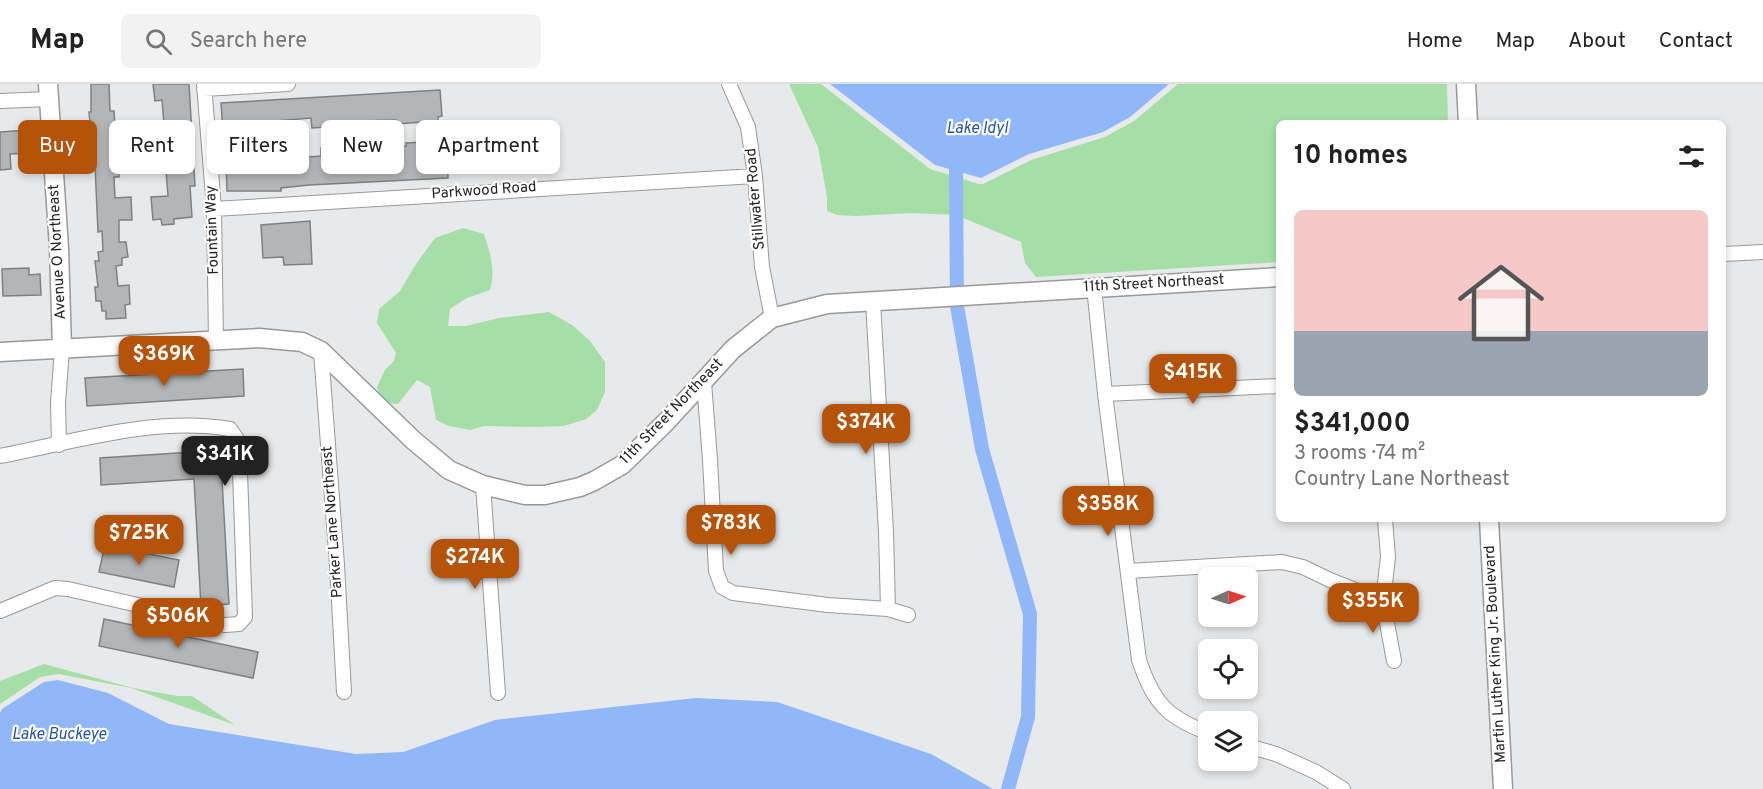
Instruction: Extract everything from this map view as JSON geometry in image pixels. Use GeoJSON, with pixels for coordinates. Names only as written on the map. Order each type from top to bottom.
{"type":"FeatureCollection","features":[{"type":"Feature","properties":{"kind":"street"},"geometry":{"type":"LineString","coordinates":[[204,86],[288,84]]}},
{"type":"Feature","properties":{"kind":"street","name":"Stillwater Road"},"geometry":{"type":"LineString","coordinates":[[729,84],[748,126],[755,176],[762,267],[772,318]]}},
{"type":"Feature","properties":{"kind":"street"},"geometry":{"type":"LineString","coordinates":[[1466,84],[1468,120]]}},
{"type":"Feature","properties":{"kind":"street","name":"Fountain Way"},"geometry":{"type":"LineString","coordinates":[[204,86],[214,209],[216,340]]}},
{"type":"Feature","properties":{"kind":"street"},"geometry":{"type":"LineString","coordinates":[[0,101],[49,91]]}},
{"type":"Feature","properties":{"kind":"street","name":"Avenue O Northeast"},"geometry":{"type":"LineString","coordinates":[[49,91],[59,248],[62,349]]}},
{"type":"Feature","properties":{"kind":"street","name":"Parkwood Road"},"geometry":{"type":"LineString","coordinates":[[214,209],[755,176]]}},
{"type":"Feature","properties":{"kind":"street"},"geometry":{"type":"LineString","coordinates":[[1726,254],[1763,252]]}},
{"type":"Feature","properties":{"kind":"street","name":"11th Street Northeast"},"geometry":{"type":"LineString","coordinates":[[0,352],[216,340],[285,339],[302,342],[321,351],[413,440],[449,470],[483,485],[525,495],[544,495],[566,491],[594,481],[632,457],[733,349],[772,318],[816,305],[1276,277]]}},
{"type":"Feature","properties":{"kind":"street"},"geometry":{"type":"LineString","coordinates":[[1094,287],[1105,394],[1139,660],[1158,703],[1182,722],[1198,729]]}},
{"type":"Feature","properties":{"kind":"street"},"geometry":{"type":"LineString","coordinates":[[873,301],[888,609]]}},
{"type":"Feature","properties":{"kind":"street"},"geometry":{"type":"LineString","coordinates":[[59,445],[57,403],[62,349]]}},
{"type":"Feature","properties":{"kind":"street","name":"Parker Lane Northeast"},"geometry":{"type":"LineString","coordinates":[[321,351],[344,692]]}},
{"type":"Feature","properties":{"kind":"street"},"geometry":{"type":"LineString","coordinates":[[704,382],[716,571],[722,587],[733,593],[828,605],[888,609],[908,615]]}},
{"type":"Feature","properties":{"kind":"street"},"geometry":{"type":"LineString","coordinates":[[1105,394],[1276,386]]}},
{"type":"Feature","properties":{"kind":"street"},"geometry":{"type":"LineString","coordinates":[[0,456],[124,430],[210,425],[230,429],[239,442],[245,617],[239,624],[225,625],[55,588],[0,610]]}},
{"type":"Feature","properties":{"kind":"street"},"geometry":{"type":"LineString","coordinates":[[483,485],[498,693]]}},
{"type":"Feature","properties":{"kind":"street"},"geometry":{"type":"LineString","coordinates":[[1385,522],[1388,557],[1383,602],[1394,661]]}},
{"type":"Feature","properties":{"kind":"street","name":"Martin Luther King Jr. Boulevard"},"geometry":{"type":"LineString","coordinates":[[1489,522],[1503,789]]}},
{"type":"Feature","properties":{"kind":"street"},"geometry":{"type":"LineString","coordinates":[[1128,571],[1282,562],[1303,567],[1383,602]]}},
{"type":"Feature","properties":{"kind":"street"},"geometry":{"type":"LineString","coordinates":[[1258,749],[1306,767],[1343,789]]}},
{"type":"Feature","properties":{"kind":"green space"},"geometry":{"type":"Polygon","coordinates":[[[789,84],[821,84],[930,169],[983,184],[1031,160],[1105,137],[1134,121],[1178,84],[1447,84],[1448,120],[1276,120],[1276,262],[1036,277],[1025,263],[1021,242],[956,215],[914,213],[855,216],[837,215],[827,211],[827,197],[818,147],[789,84]]]}},
{"type":"Feature","properties":{"kind":"green space"},"geometry":{"type":"Polygon","coordinates":[[[463,228],[484,234],[492,262],[492,283],[490,290],[467,298],[450,309],[448,326],[466,326],[499,318],[549,312],[572,325],[590,341],[605,362],[605,392],[597,410],[586,419],[564,426],[484,426],[470,430],[449,426],[436,420],[430,387],[417,380],[398,404],[385,403],[381,400],[377,387],[385,370],[394,361],[396,353],[377,323],[379,309],[400,291],[435,238],[463,228]]]}},
{"type":"Feature","properties":{"kind":"green space"},"geometry":{"type":"Polygon","coordinates":[[[44,664],[133,688],[177,696],[192,696],[235,725],[131,688],[59,674],[40,677],[0,704],[0,681],[44,664]]]}},
{"type":"Feature","properties":{"kind":"water","name":"Lake Idyl"},"geometry":{"type":"Polygon","coordinates":[[[830,84],[1169,84],[1130,117],[1103,132],[1029,154],[981,178],[935,165],[830,84]]]}},
{"type":"Feature","properties":{"kind":"water","name":"Lake Buckeye"},"geometry":{"type":"Polygon","coordinates":[[[58,680],[108,693],[169,724],[356,754],[403,752],[495,720],[696,698],[777,702],[931,754],[993,789],[0,789],[0,713],[2,709],[44,682],[58,680]]]}},
{"type":"Feature","properties":{"kind":"building"},"geometry":{"type":"Polygon","coordinates":[[[91,84],[109,84],[110,111],[114,111],[115,120],[109,120],[109,174],[119,174],[119,177],[114,177],[115,198],[131,197],[132,220],[119,220],[119,242],[126,242],[128,257],[122,258],[122,265],[116,266],[118,286],[129,285],[130,304],[125,305],[126,318],[106,319],[106,311],[102,311],[101,301],[96,301],[95,287],[98,287],[95,261],[99,261],[98,252],[103,251],[102,231],[98,232],[95,174],[97,120],[90,120],[89,112],[91,112],[91,84]]]}},
{"type":"Feature","properties":{"kind":"building"},"geometry":{"type":"Polygon","coordinates":[[[153,84],[189,84],[191,120],[164,120],[162,100],[155,101],[153,84]]]}},
{"type":"Feature","properties":{"kind":"building"},"geometry":{"type":"Polygon","coordinates":[[[440,90],[442,116],[438,117],[438,120],[416,120],[416,123],[404,123],[404,120],[321,120],[321,127],[312,128],[311,118],[222,120],[221,103],[440,90]]]}},
{"type":"Feature","properties":{"kind":"building"},"geometry":{"type":"Polygon","coordinates":[[[18,131],[18,154],[10,154],[11,169],[0,170],[0,132],[18,131]]]}},
{"type":"Feature","properties":{"kind":"building"},"geometry":{"type":"Polygon","coordinates":[[[406,143],[416,143],[416,174],[448,174],[448,178],[309,185],[281,188],[281,191],[227,191],[226,174],[309,174],[309,157],[321,156],[321,174],[404,174],[404,146],[406,143]]]}},
{"type":"Feature","properties":{"kind":"building"},"geometry":{"type":"Polygon","coordinates":[[[166,174],[194,174],[195,186],[190,186],[192,217],[174,219],[174,224],[162,225],[161,219],[153,220],[151,197],[168,196],[166,174]]]}},
{"type":"Feature","properties":{"kind":"building"},"geometry":{"type":"Polygon","coordinates":[[[310,221],[312,264],[284,265],[283,257],[263,258],[261,225],[310,221]]]}},
{"type":"Feature","properties":{"kind":"building"},"geometry":{"type":"Polygon","coordinates":[[[29,268],[29,275],[40,274],[41,295],[3,296],[2,269],[29,268]]]}},
{"type":"Feature","properties":{"kind":"building"},"geometry":{"type":"Polygon","coordinates":[[[243,369],[244,396],[87,406],[85,378],[243,369]]]}},
{"type":"Feature","properties":{"kind":"building"},"geometry":{"type":"Polygon","coordinates":[[[220,444],[229,604],[201,606],[194,479],[101,485],[100,458],[193,452],[193,445],[220,444]]]}},
{"type":"Feature","properties":{"kind":"building"},"geometry":{"type":"Polygon","coordinates":[[[105,545],[179,560],[174,587],[99,572],[105,545]]]}},
{"type":"Feature","properties":{"kind":"building"},"geometry":{"type":"Polygon","coordinates":[[[104,619],[258,652],[253,678],[99,646],[104,619]]]}},
{"type":"Feature","properties":{"kind":"waterway"},"geometry":{"type":"LineString","coordinates":[[956,171],[957,306],[982,449],[1030,614],[1028,717],[1008,789]]}}]}
